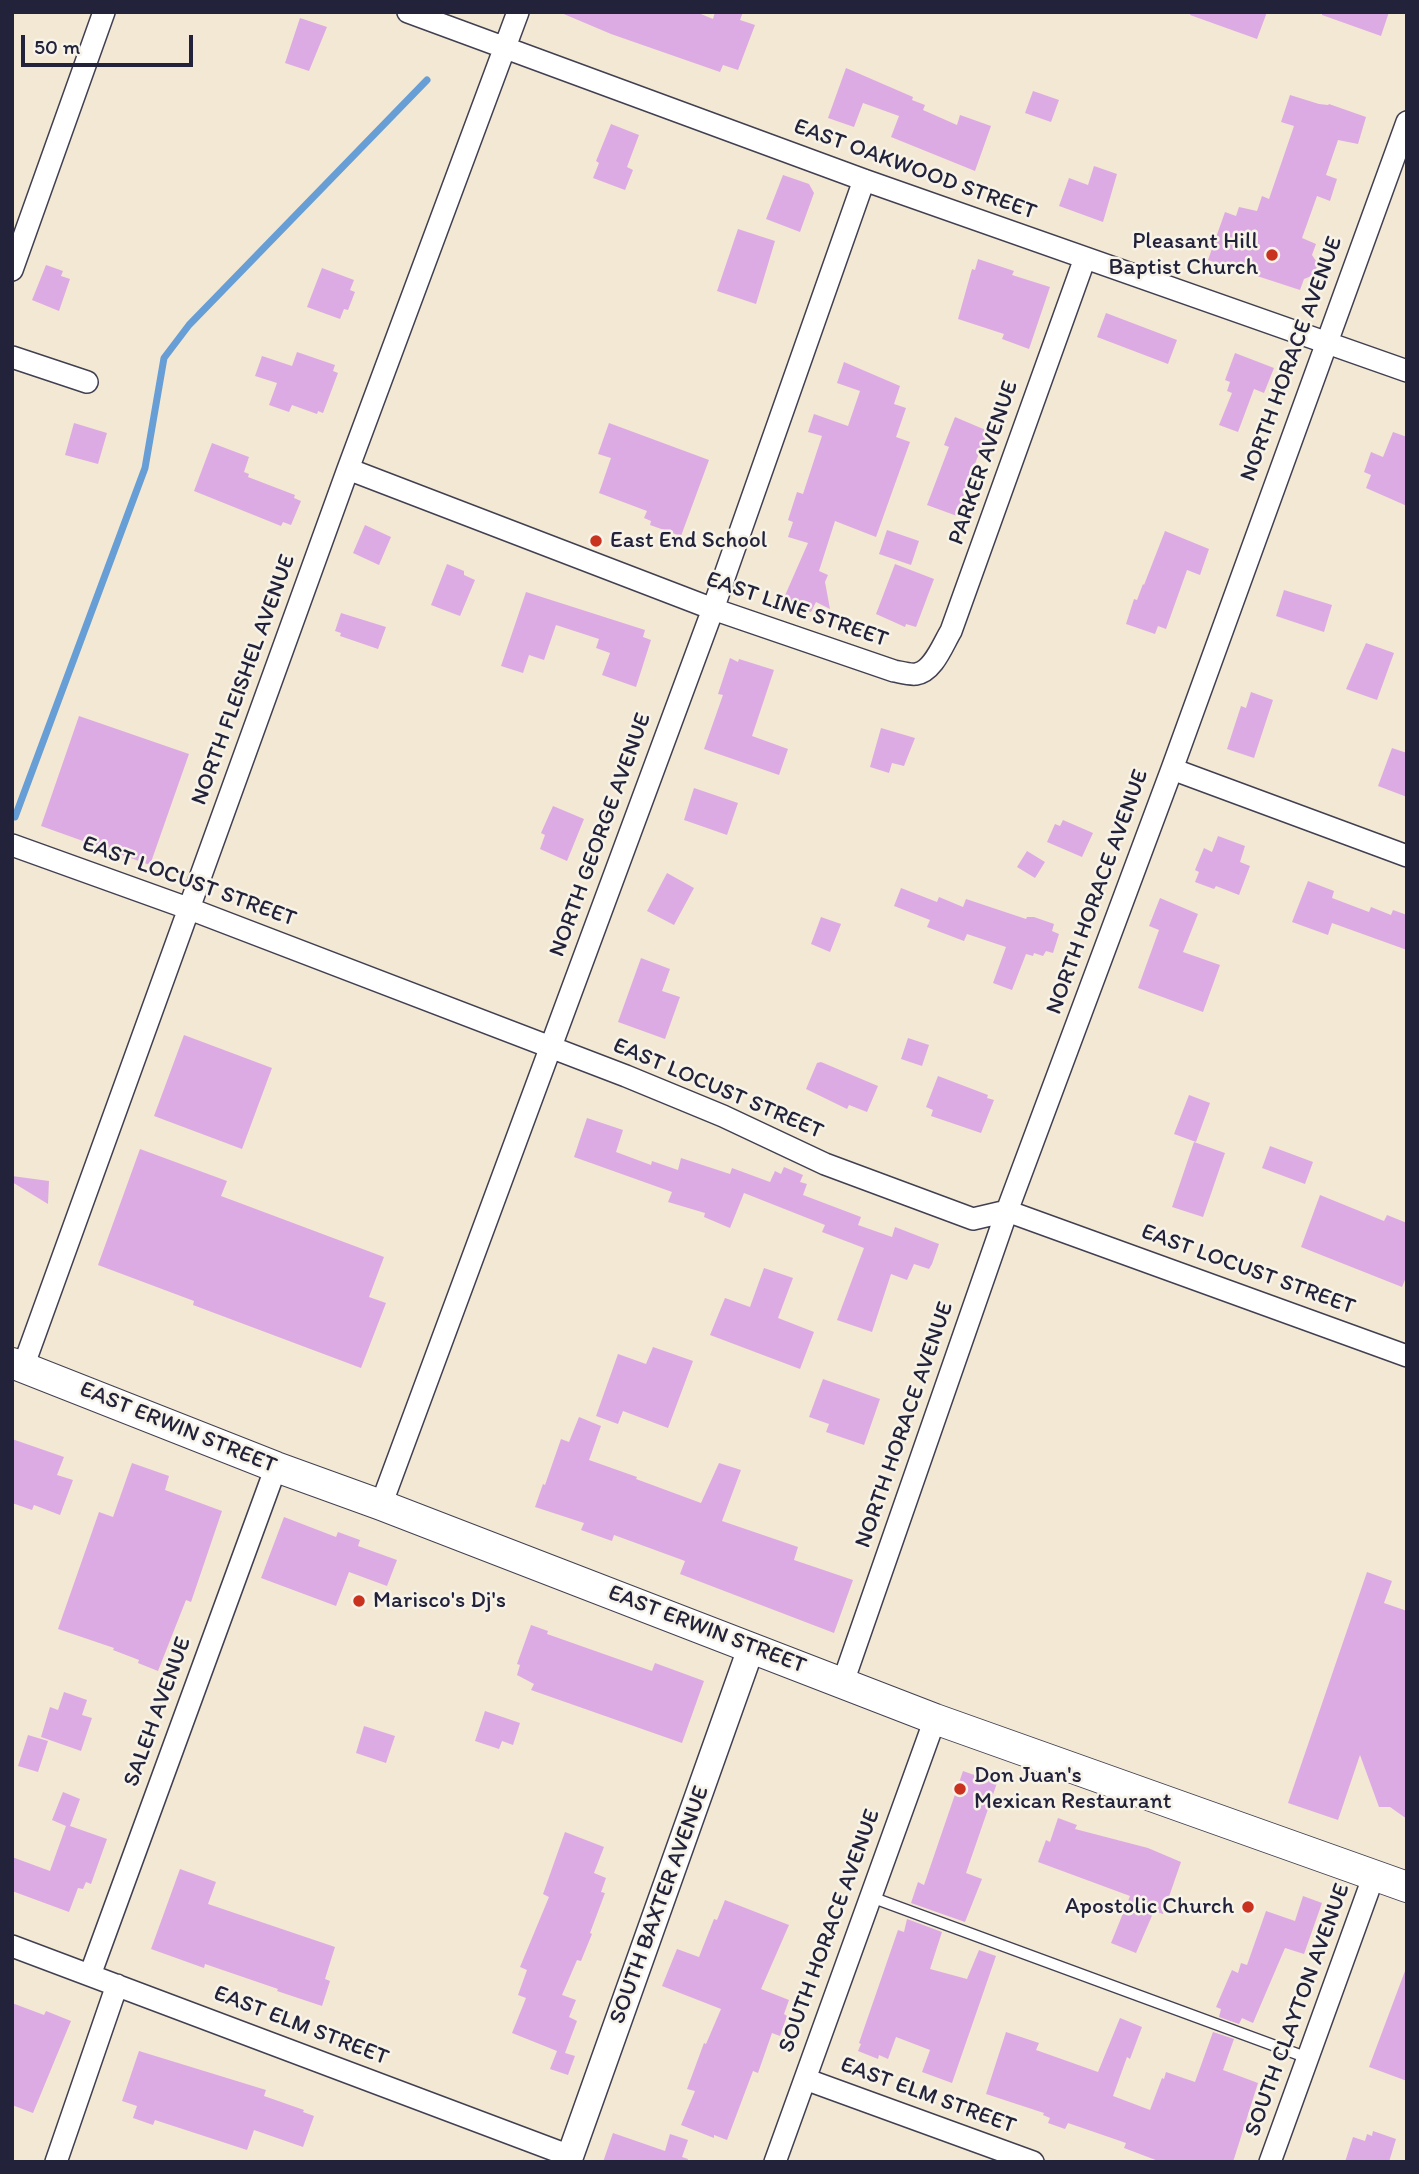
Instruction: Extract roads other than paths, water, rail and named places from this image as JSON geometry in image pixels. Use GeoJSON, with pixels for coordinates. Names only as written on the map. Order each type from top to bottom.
{"type":"FeatureCollection","features":[{"type":"Feature","properties":{"kind":"main road","name":"EAST ERWIN STREET"},"geometry":{"type":"LineString","coordinates":[[18,1365],[276,1467],[935,1719],[1407,1887]]}},
{"type":"Feature","properties":{"kind":"street"},"geometry":{"type":"LineString","coordinates":[[12,270],[104,12]]}},
{"type":"Feature","properties":{"kind":"street","name":"EAST OAKWOOD STREET"},"geometry":{"type":"LineString","coordinates":[[408,12],[864,180],[1407,371]]}},
{"type":"Feature","properties":{"kind":"street","name":"NORTH FLEISHEL AVENUE"},"geometry":{"type":"LineString","coordinates":[[18,1365],[190,909],[348,470],[518,12]]}},
{"type":"Feature","properties":{"kind":"street","name":"NORTH HORACE AVENUE"},"geometry":{"type":"LineString","coordinates":[[843,1682],[1007,1211],[1172,769],[1407,122]]}},
{"type":"Feature","properties":{"kind":"street","name":"NORTH GEORGE AVENUE"},"geometry":{"type":"LineString","coordinates":[[381,1505],[713,609],[864,180]]}},
{"type":"Feature","properties":{"kind":"street","name":"PARKER AVENUE"},"geometry":{"type":"LineString","coordinates":[[917,674],[926,670],[951,631],[1085,258]]}},
{"type":"Feature","properties":{"kind":"street"},"geometry":{"type":"LineString","coordinates":[[12,357],[87,382]]}},
{"type":"Feature","properties":{"kind":"street","name":"EAST LINE STREET"},"geometry":{"type":"LineString","coordinates":[[348,470],[713,609],[894,671],[917,674]]}},
{"type":"Feature","properties":{"kind":"street"},"geometry":{"type":"LineString","coordinates":[[1172,769],[1407,856]]}},
{"type":"Feature","properties":{"kind":"street","name":"EAST LOCUST STREET"},"geometry":{"type":"LineString","coordinates":[[12,845],[190,909],[550,1047],[723,1116],[825,1164],[973,1219],[1007,1211],[1407,1356]]}},
{"type":"Feature","properties":{"kind":"street","name":"SALEH AVENUE"},"geometry":{"type":"LineString","coordinates":[[90,1975],[276,1467]]}},
{"type":"Feature","properties":{"kind":"street","name":"SOUTH BAXTER AVENUE"},"geometry":{"type":"LineString","coordinates":[[569,2159],[751,1648]]}},
{"type":"Feature","properties":{"kind":"street","name":"SOUTH HORACE AVENUE"},"geometry":{"type":"LineString","coordinates":[[775,2162],[935,1719]]}},
{"type":"Feature","properties":{"kind":"street","name":"SOUTH CLAYTON AVENUE"},"geometry":{"type":"LineString","coordinates":[[1270,2162],[1374,1875]]}},
{"type":"Feature","properties":{"kind":"street","name":"EAST ELM STREET"},"geometry":{"type":"LineString","coordinates":[[12,1946],[569,2159]]}},
{"type":"Feature","properties":{"kind":"street"},"geometry":{"type":"LineString","coordinates":[[56,2162],[117,1985]]}},
{"type":"Feature","properties":{"kind":"street","name":"EAST ELM STREET"},"geometry":{"type":"LineString","coordinates":[[805,2079],[1033,2162]]}},
{"type":"Feature","properties":{"kind":"lane"},"geometry":{"type":"LineString","coordinates":[[871,1897],[1308,2058]]}},
{"type":"Feature","properties":{"kind":"waterway"},"geometry":{"type":"LineString","coordinates":[[15,817],[145,468],[164,358],[189,325],[427,80]]}},
{"type":"Feature","properties":{"kind":"place","name":"Pleasant Hill Baptist Church"},"geometry":{"type":"Point","coordinates":[1272,255]}},
{"type":"Feature","properties":{"kind":"place","name":"East End School"},"geometry":{"type":"Point","coordinates":[596,541]}},
{"type":"Feature","properties":{"kind":"place","name":"Marisco's Dj's"},"geometry":{"type":"Point","coordinates":[359,1601]}},
{"type":"Feature","properties":{"kind":"place","name":"Don Juan's Mexican Restaurant"},"geometry":{"type":"Point","coordinates":[960,1789]}},
{"type":"Feature","properties":{"kind":"place","name":"Apostolic Church"},"geometry":{"type":"Point","coordinates":[1248,1907]}}]}
